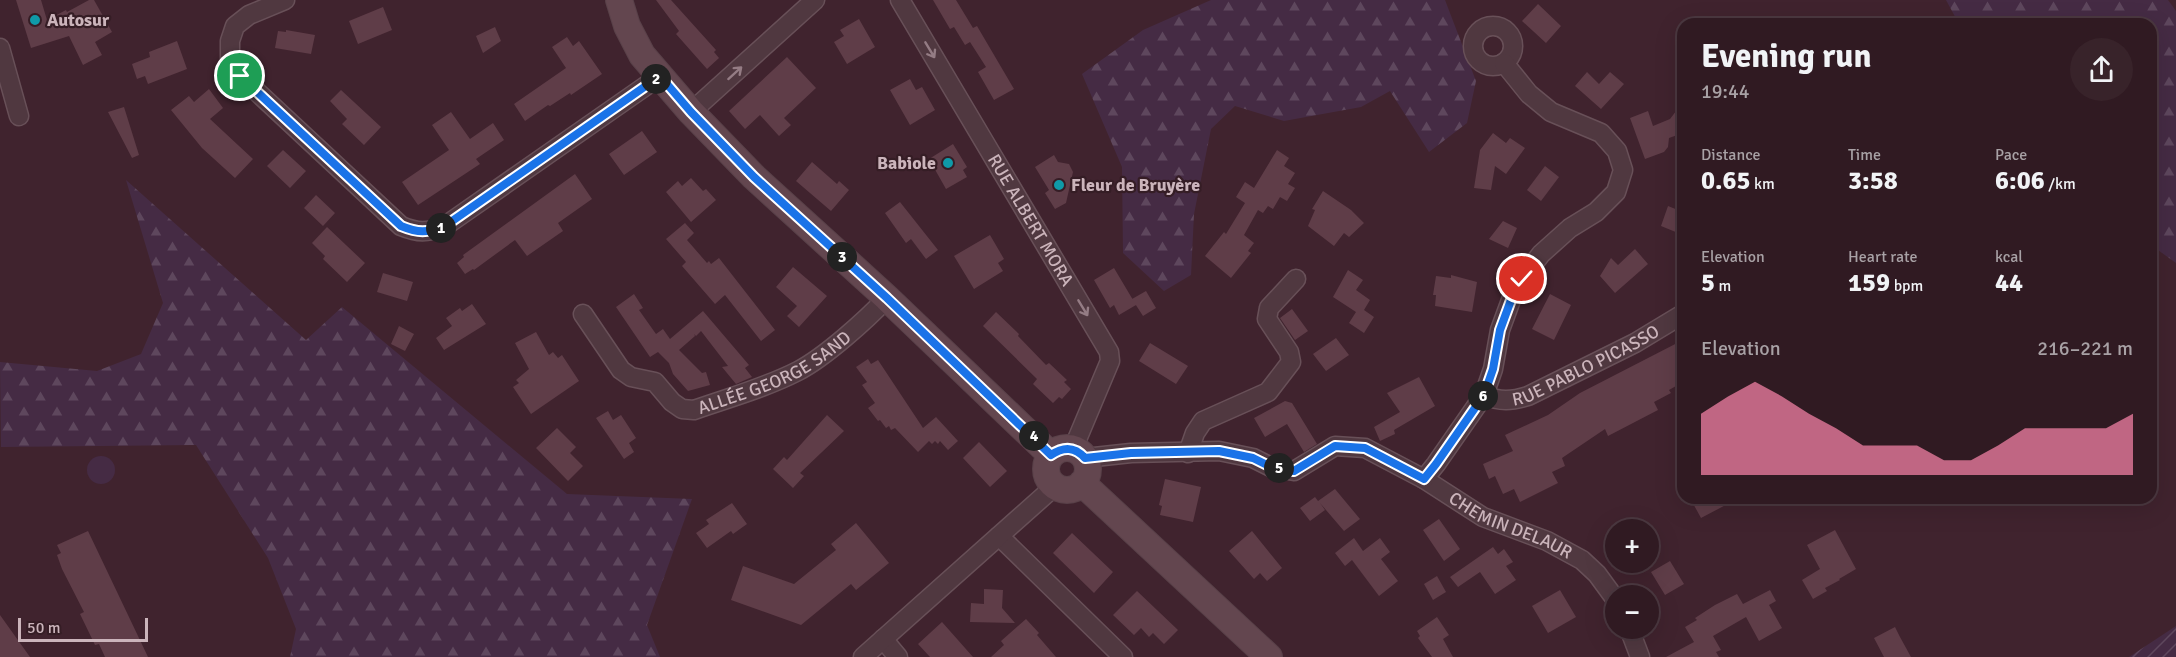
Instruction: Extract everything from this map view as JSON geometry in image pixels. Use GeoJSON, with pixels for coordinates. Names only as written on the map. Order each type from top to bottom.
{"type":"FeatureCollection","features":[{"type":"Feature","properties":{"kind":"street"},"geometry":{"type":"LineString","coordinates":[[285,0],[249,15],[235,26],[230,41],[230,59],[240,76],[401,226],[417,233],[429,232],[445,226],[660,76]]}},
{"type":"Feature","properties":{"kind":"street"},"geometry":{"type":"LineString","coordinates":[[619,0],[627,26],[642,55],[691,112],[754,177],[887,298],[1073,461],[1269,657]]}},
{"type":"Feature","properties":{"kind":"street"},"geometry":{"type":"LineString","coordinates":[[691,112],[815,0]]}},
{"type":"Feature","properties":{"kind":"street","name":"RUE ALBERT MORA"},"geometry":{"type":"LineString","coordinates":[[900,0],[1109,352],[1110,361],[1073,461]]}},
{"type":"Feature","properties":{"kind":"street"},"geometry":{"type":"LineString","coordinates":[[0,48],[20,116]]}},
{"type":"Feature","properties":{"kind":"street"},"geometry":{"type":"LineString","coordinates":[[1424,479],[1484,395],[1493,369],[1500,330],[1522,279],[1541,254],[1570,228],[1596,212],[1616,192],[1623,170],[1617,152],[1601,134],[1551,112],[1529,94],[1504,63]]}},
{"type":"Feature","properties":{"kind":"street"},"geometry":{"type":"LineString","coordinates":[[1188,453],[1195,432],[1203,421],[1268,392],[1291,362],[1289,352],[1267,319],[1269,308],[1296,279]]}},
{"type":"Feature","properties":{"kind":"street","name":"ALLÉE GEORGE SAND"},"geometry":{"type":"LineString","coordinates":[[583,314],[621,370],[631,378],[655,382],[672,402],[682,409],[694,410],[800,371],[846,335],[887,298]]}},
{"type":"Feature","properties":{"kind":"street","name":"RUE PABLO PICASSO"},"geometry":{"type":"LineString","coordinates":[[1484,395],[1493,399],[1512,401],[1528,396],[1635,343],[1677,318]]}},
{"type":"Feature","properties":{"kind":"street","name":"CHEMIN DELAUR"},"geometry":{"type":"LineString","coordinates":[[1073,461],[1131,453],[1219,451],[1253,458],[1271,467],[1294,471],[1335,446],[1365,448],[1424,479],[1483,517],[1546,541],[1581,560],[1597,574],[1605,585]]}},
{"type":"Feature","properties":{"kind":"street"},"geometry":{"type":"LineString","coordinates":[[863,657],[1055,486],[1074,489],[1073,461]]}},
{"type":"Feature","properties":{"kind":"street"},"geometry":{"type":"LineString","coordinates":[[999,536],[1123,657]]}},
{"type":"Feature","properties":{"kind":"street"},"geometry":{"type":"LineString","coordinates":[[883,639],[898,657]]}},
{"type":"Feature","properties":{"kind":"street"},"geometry":{"type":"LineString","coordinates":[[1633,639],[1640,657]]}},
{"type":"Feature","properties":{"kind":"green space"},"geometry":{"type":"Polygon","coordinates":[[[1211,0],[1445,0],[1476,81],[1467,123],[1429,152],[1390,91],[1361,107],[1284,121],[1235,106],[1211,129],[1194,214],[1191,275],[1164,291],[1123,253],[1122,167],[1082,74],[1143,30],[1211,0]]]}},
{"type":"Feature","properties":{"kind":"green space"},"geometry":{"type":"Polygon","coordinates":[[[1946,0],[2168,0],[2176,11],[2176,263],[2157,249],[2157,18],[1956,18],[1946,0]]]}},
{"type":"Feature","properties":{"kind":"green space"},"geometry":{"type":"Polygon","coordinates":[[[126,180],[306,340],[342,307],[567,494],[692,499],[647,625],[660,657],[290,657],[296,629],[268,558],[196,445],[1,447],[0,362],[97,371],[141,354],[163,303],[126,180]]]}},
{"type":"Feature","properties":{"kind":"green space"},"geometry":{"type":"Polygon","coordinates":[[[101,456],[111,460],[115,470],[111,480],[101,484],[91,480],[87,470],[91,460],[101,456]]]}},
{"type":"Feature","properties":{"kind":"green space"},"geometry":{"type":"Polygon","coordinates":[[[2176,626],[2176,657],[2129,657],[2176,626]]]}},
{"type":"Feature","properties":{"kind":"building"},"geometry":{"type":"Polygon","coordinates":[[[16,0],[41,0],[47,20],[89,0],[94,0],[112,32],[95,42],[102,55],[83,65],[69,36],[31,48],[16,0]]]}},
{"type":"Feature","properties":{"kind":"building"},"geometry":{"type":"Polygon","coordinates":[[[656,0],[671,0],[716,50],[714,52],[719,58],[707,69],[676,34],[679,31],[656,0]]]}},
{"type":"Feature","properties":{"kind":"building"},"geometry":{"type":"Polygon","coordinates":[[[933,0],[956,0],[973,28],[977,26],[1014,89],[994,100],[978,72],[986,67],[970,42],[965,45],[954,27],[950,29],[933,0]]]}},
{"type":"Feature","properties":{"kind":"building"},"geometry":{"type":"Polygon","coordinates":[[[1538,4],[1561,26],[1546,43],[1522,21],[1538,4]]]}},
{"type":"Feature","properties":{"kind":"building"},"geometry":{"type":"Polygon","coordinates":[[[383,7],[392,30],[358,44],[349,21],[383,7]]]}},
{"type":"Feature","properties":{"kind":"building"},"geometry":{"type":"Polygon","coordinates":[[[859,19],[875,47],[847,64],[834,42],[844,36],[840,30],[859,19]]]}},
{"type":"Feature","properties":{"kind":"building"},"geometry":{"type":"Polygon","coordinates":[[[495,27],[501,41],[483,53],[476,36],[495,27]]]}},
{"type":"Feature","properties":{"kind":"building"},"geometry":{"type":"Polygon","coordinates":[[[286,30],[315,35],[311,54],[275,48],[278,31],[286,32],[286,30]]]}},
{"type":"Feature","properties":{"kind":"building"},"geometry":{"type":"Polygon","coordinates":[[[567,37],[573,46],[579,41],[602,74],[525,121],[514,104],[566,68],[552,47],[567,37]]]}},
{"type":"Feature","properties":{"kind":"building"},"geometry":{"type":"Polygon","coordinates":[[[177,41],[187,69],[148,84],[145,76],[137,79],[132,64],[150,57],[149,52],[177,41]]]}},
{"type":"Feature","properties":{"kind":"building"},"geometry":{"type":"Polygon","coordinates":[[[787,57],[816,88],[784,118],[791,125],[779,136],[760,115],[745,129],[729,111],[787,57]]]}},
{"type":"Feature","properties":{"kind":"building"},"geometry":{"type":"Polygon","coordinates":[[[1587,72],[1599,84],[1610,72],[1624,84],[1601,109],[1575,86],[1587,72]]]}},
{"type":"Feature","properties":{"kind":"building"},"geometry":{"type":"Polygon","coordinates":[[[910,79],[916,90],[922,87],[935,110],[910,125],[890,90],[910,79]]]}},
{"type":"Feature","properties":{"kind":"building"},"geometry":{"type":"Polygon","coordinates":[[[209,89],[223,108],[210,119],[253,159],[235,178],[202,148],[171,110],[189,96],[194,102],[209,89]]]}},
{"type":"Feature","properties":{"kind":"building"},"geometry":{"type":"Polygon","coordinates":[[[341,90],[381,127],[364,145],[342,124],[347,119],[330,101],[341,90]]]}},
{"type":"Feature","properties":{"kind":"building"},"geometry":{"type":"Polygon","coordinates":[[[124,107],[139,155],[132,158],[108,112],[124,107]]]}},
{"type":"Feature","properties":{"kind":"building"},"geometry":{"type":"Polygon","coordinates":[[[1677,110],[1677,135],[1669,138],[1668,147],[1664,152],[1645,159],[1630,118],[1648,111],[1653,126],[1670,119],[1677,110]]]}},
{"type":"Feature","properties":{"kind":"building"},"geometry":{"type":"Polygon","coordinates":[[[451,112],[470,139],[493,123],[504,140],[476,159],[480,164],[418,205],[402,182],[449,150],[432,125],[451,112]]]}},
{"type":"Feature","properties":{"kind":"building"},"geometry":{"type":"Polygon","coordinates":[[[642,131],[657,152],[624,175],[609,154],[642,131]]]}},
{"type":"Feature","properties":{"kind":"building"},"geometry":{"type":"Polygon","coordinates":[[[1493,133],[1506,143],[1510,138],[1525,148],[1506,174],[1495,166],[1491,190],[1474,188],[1480,150],[1493,133]]]}},
{"type":"Feature","properties":{"kind":"building","name":"Babiole"},"geometry":{"type":"Polygon","coordinates":[[[953,144],[967,167],[963,170],[967,177],[946,189],[929,159],[953,144]]]}},
{"type":"Feature","properties":{"kind":"building"},"geometry":{"type":"Polygon","coordinates":[[[283,150],[306,171],[290,188],[267,166],[283,150]]]}},
{"type":"Feature","properties":{"kind":"building"},"geometry":{"type":"Polygon","coordinates":[[[1277,150],[1289,158],[1284,166],[1295,173],[1288,184],[1295,188],[1287,201],[1280,197],[1273,209],[1268,206],[1263,213],[1258,210],[1244,235],[1254,243],[1248,251],[1251,253],[1231,278],[1205,256],[1224,232],[1226,234],[1245,203],[1236,197],[1245,182],[1254,188],[1277,150]]]}},
{"type":"Feature","properties":{"kind":"building","name":"Fleur de Bruyère"},"geometry":{"type":"Polygon","coordinates":[[[1054,155],[1058,162],[1069,164],[1073,172],[1066,203],[1055,209],[1045,193],[1049,190],[1035,167],[1054,155]]]}},
{"type":"Feature","properties":{"kind":"building"},"geometry":{"type":"Polygon","coordinates":[[[812,162],[837,184],[839,181],[849,190],[831,211],[796,181],[812,162]]]}},
{"type":"Feature","properties":{"kind":"building"},"geometry":{"type":"Polygon","coordinates":[[[1545,166],[1559,177],[1541,201],[1527,190],[1545,166]]]}},
{"type":"Feature","properties":{"kind":"building"},"geometry":{"type":"Polygon","coordinates":[[[575,174],[592,199],[558,223],[563,231],[527,256],[515,240],[465,274],[457,263],[464,257],[463,255],[575,174]]]}},
{"type":"Feature","properties":{"kind":"building"},"geometry":{"type":"Polygon","coordinates":[[[691,178],[703,191],[706,189],[716,200],[691,222],[666,192],[678,181],[682,186],[691,178]]]}},
{"type":"Feature","properties":{"kind":"building"},"geometry":{"type":"Polygon","coordinates":[[[1323,191],[1351,210],[1364,223],[1349,237],[1344,233],[1334,246],[1308,226],[1315,210],[1312,209],[1323,191]]]}},
{"type":"Feature","properties":{"kind":"building"},"geometry":{"type":"Polygon","coordinates":[[[316,195],[335,213],[323,226],[304,208],[316,195]]]}},
{"type":"Feature","properties":{"kind":"building"},"geometry":{"type":"Polygon","coordinates":[[[900,202],[938,250],[926,259],[911,239],[906,243],[885,213],[900,202]]]}},
{"type":"Feature","properties":{"kind":"building"},"geometry":{"type":"Polygon","coordinates":[[[1668,206],[1677,210],[1677,233],[1661,226],[1668,206]]]}},
{"type":"Feature","properties":{"kind":"building"},"geometry":{"type":"Polygon","coordinates":[[[1503,221],[1517,228],[1508,248],[1489,239],[1503,221]]]}},
{"type":"Feature","properties":{"kind":"building"},"geometry":{"type":"Polygon","coordinates":[[[685,223],[694,233],[687,240],[707,263],[709,261],[711,264],[719,258],[775,330],[761,341],[725,295],[715,304],[682,266],[686,262],[666,239],[685,223]]]}},
{"type":"Feature","properties":{"kind":"building"},"geometry":{"type":"Polygon","coordinates":[[[327,227],[365,263],[347,282],[323,259],[325,256],[312,243],[327,227]]]}},
{"type":"Feature","properties":{"kind":"building"},"geometry":{"type":"Polygon","coordinates":[[[990,235],[1004,259],[998,263],[1003,271],[974,289],[954,256],[990,235]]]}},
{"type":"Feature","properties":{"kind":"building"},"geometry":{"type":"Polygon","coordinates":[[[1635,249],[1648,264],[1615,293],[1600,276],[1611,258],[1618,265],[1635,249]]]}},
{"type":"Feature","properties":{"kind":"building"},"geometry":{"type":"Polygon","coordinates":[[[793,267],[827,296],[799,327],[787,316],[797,306],[776,287],[793,267]]]}},
{"type":"Feature","properties":{"kind":"building"},"geometry":{"type":"Polygon","coordinates":[[[1114,268],[1136,305],[1119,315],[1114,305],[1110,308],[1094,280],[1114,268]]]}},
{"type":"Feature","properties":{"kind":"building"},"geometry":{"type":"Polygon","coordinates":[[[1348,270],[1363,280],[1356,290],[1370,300],[1364,310],[1374,317],[1364,333],[1349,323],[1356,312],[1333,297],[1348,270]]]}},
{"type":"Feature","properties":{"kind":"building"},"geometry":{"type":"Polygon","coordinates":[[[383,273],[413,282],[407,301],[377,292],[383,273]]]}},
{"type":"Feature","properties":{"kind":"building"},"geometry":{"type":"Polygon","coordinates":[[[1451,275],[1477,282],[1472,312],[1435,306],[1436,295],[1433,295],[1436,276],[1451,278],[1451,275]]]}},
{"type":"Feature","properties":{"kind":"building"},"geometry":{"type":"Polygon","coordinates":[[[1146,291],[1156,308],[1143,316],[1132,299],[1146,291]]]}},
{"type":"Feature","properties":{"kind":"building"},"geometry":{"type":"Polygon","coordinates":[[[634,294],[643,308],[639,310],[656,334],[663,329],[670,339],[703,311],[749,365],[745,368],[752,377],[736,384],[722,367],[728,366],[701,331],[696,336],[694,334],[695,336],[679,350],[702,373],[706,372],[710,385],[688,391],[673,374],[669,363],[658,352],[650,357],[616,307],[634,294]]]}},
{"type":"Feature","properties":{"kind":"building"},"geometry":{"type":"Polygon","coordinates":[[[1550,294],[1571,305],[1554,340],[1532,329],[1550,294]]]}},
{"type":"Feature","properties":{"kind":"building"},"geometry":{"type":"Polygon","coordinates":[[[472,304],[486,324],[444,350],[436,338],[452,326],[446,318],[460,308],[462,311],[472,304]]]}},
{"type":"Feature","properties":{"kind":"building"},"geometry":{"type":"Polygon","coordinates":[[[1292,309],[1308,331],[1295,340],[1280,318],[1292,309]]]}},
{"type":"Feature","properties":{"kind":"building"},"geometry":{"type":"Polygon","coordinates":[[[996,312],[1046,365],[1049,363],[1067,380],[1064,382],[1071,389],[1062,399],[1059,397],[1053,403],[1033,384],[1037,379],[983,326],[996,312]]]}},
{"type":"Feature","properties":{"kind":"building"},"geometry":{"type":"Polygon","coordinates":[[[399,326],[414,334],[405,351],[391,344],[399,326]]]}},
{"type":"Feature","properties":{"kind":"building"},"geometry":{"type":"Polygon","coordinates":[[[536,332],[549,355],[553,352],[558,358],[562,355],[579,381],[531,414],[513,387],[519,383],[516,380],[529,369],[515,343],[536,332]]]}},
{"type":"Feature","properties":{"kind":"building"},"geometry":{"type":"Polygon","coordinates":[[[1336,338],[1349,355],[1326,371],[1313,354],[1336,338]]]}},
{"type":"Feature","properties":{"kind":"building"},"geometry":{"type":"Polygon","coordinates":[[[1150,343],[1188,366],[1176,384],[1139,361],[1150,343]]]}},
{"type":"Feature","properties":{"kind":"building"},"geometry":{"type":"Polygon","coordinates":[[[1677,343],[1677,385],[1669,390],[1671,393],[1654,402],[1658,410],[1608,436],[1605,429],[1562,458],[1565,466],[1552,472],[1558,483],[1520,502],[1514,489],[1503,494],[1495,476],[1489,479],[1483,464],[1513,451],[1505,435],[1548,415],[1580,393],[1677,343]]]}},
{"type":"Feature","properties":{"kind":"building"},"geometry":{"type":"Polygon","coordinates":[[[868,359],[871,364],[878,360],[923,428],[936,417],[958,441],[948,450],[940,441],[938,444],[935,441],[932,444],[929,441],[918,452],[895,428],[891,430],[889,426],[886,428],[880,420],[878,421],[868,408],[875,403],[862,385],[867,382],[856,367],[868,359]]]}},
{"type":"Feature","properties":{"kind":"building"},"geometry":{"type":"Polygon","coordinates":[[[1419,377],[1435,406],[1394,430],[1395,434],[1380,441],[1374,427],[1400,412],[1387,393],[1419,377]]]}},
{"type":"Feature","properties":{"kind":"building"},"geometry":{"type":"Polygon","coordinates":[[[1285,401],[1292,403],[1317,444],[1304,452],[1287,424],[1265,437],[1254,418],[1285,401]]]}},
{"type":"Feature","properties":{"kind":"building"},"geometry":{"type":"Polygon","coordinates":[[[608,411],[613,420],[621,415],[636,438],[629,443],[634,452],[624,459],[596,418],[608,411]]]}},
{"type":"Feature","properties":{"kind":"building"},"geometry":{"type":"Polygon","coordinates":[[[827,415],[844,431],[800,473],[804,476],[793,488],[773,469],[784,457],[787,460],[827,415]]]}},
{"type":"Feature","properties":{"kind":"building"},"geometry":{"type":"Polygon","coordinates":[[[557,428],[576,447],[570,453],[583,466],[568,481],[536,448],[557,428]]]}},
{"type":"Feature","properties":{"kind":"building"},"geometry":{"type":"Polygon","coordinates":[[[979,442],[1007,471],[990,487],[963,458],[979,442]]]}},
{"type":"Feature","properties":{"kind":"building"},"geometry":{"type":"Polygon","coordinates":[[[1165,479],[1201,487],[1193,522],[1160,515],[1162,506],[1159,505],[1165,479]]]}},
{"type":"Feature","properties":{"kind":"building"},"geometry":{"type":"Polygon","coordinates":[[[1335,489],[1360,519],[1344,531],[1320,503],[1325,510],[1310,521],[1300,508],[1315,497],[1318,501],[1335,489]]]}},
{"type":"Feature","properties":{"kind":"building"},"geometry":{"type":"Polygon","coordinates":[[[732,503],[747,524],[733,534],[731,531],[707,548],[696,533],[709,524],[706,520],[732,503]]]}},
{"type":"Feature","properties":{"kind":"building"},"geometry":{"type":"Polygon","coordinates":[[[1693,504],[1728,504],[1701,518],[1693,504]]]}},
{"type":"Feature","properties":{"kind":"building"},"geometry":{"type":"Polygon","coordinates":[[[1439,519],[1460,549],[1444,561],[1423,530],[1439,519]]]}},
{"type":"Feature","properties":{"kind":"building"},"geometry":{"type":"Polygon","coordinates":[[[856,523],[889,563],[856,590],[851,584],[801,625],[731,600],[743,566],[794,584],[836,550],[831,544],[856,523]]]}},
{"type":"Feature","properties":{"kind":"building"},"geometry":{"type":"Polygon","coordinates":[[[1835,530],[1856,569],[1825,588],[1827,591],[1813,599],[1802,580],[1820,569],[1807,545],[1835,530]]]}},
{"type":"Feature","properties":{"kind":"building"},"geometry":{"type":"Polygon","coordinates":[[[88,531],[148,657],[105,657],[99,644],[95,645],[80,614],[84,612],[62,569],[57,555],[61,553],[57,545],[88,531]]]}},
{"type":"Feature","properties":{"kind":"building"},"geometry":{"type":"Polygon","coordinates":[[[1252,531],[1282,568],[1267,581],[1260,573],[1254,579],[1229,551],[1252,531]]]}},
{"type":"Feature","properties":{"kind":"building"},"geometry":{"type":"Polygon","coordinates":[[[1072,533],[1113,572],[1094,593],[1053,553],[1072,533]]]}},
{"type":"Feature","properties":{"kind":"building"},"geometry":{"type":"Polygon","coordinates":[[[1354,538],[1363,551],[1380,538],[1390,552],[1381,559],[1398,581],[1379,596],[1352,560],[1345,566],[1335,553],[1354,538]]]}},
{"type":"Feature","properties":{"kind":"building"},"geometry":{"type":"Polygon","coordinates":[[[1493,547],[1498,554],[1504,549],[1513,562],[1506,566],[1516,580],[1495,594],[1480,572],[1458,587],[1450,577],[1493,547]]]}},
{"type":"Feature","properties":{"kind":"building"},"geometry":{"type":"Polygon","coordinates":[[[1670,561],[1684,584],[1665,595],[1652,573],[1659,573],[1659,567],[1670,561]]]}},
{"type":"Feature","properties":{"kind":"building"},"geometry":{"type":"Polygon","coordinates":[[[1437,576],[1446,592],[1433,600],[1424,584],[1437,576]]]}},
{"type":"Feature","properties":{"kind":"building"},"geometry":{"type":"Polygon","coordinates":[[[984,589],[1003,590],[1002,608],[1015,623],[970,622],[971,603],[984,604],[984,589]]]}},
{"type":"Feature","properties":{"kind":"building"},"geometry":{"type":"Polygon","coordinates":[[[1560,590],[1576,617],[1548,633],[1532,606],[1560,590]]]}},
{"type":"Feature","properties":{"kind":"building"},"geometry":{"type":"Polygon","coordinates":[[[1770,590],[1776,601],[1769,605],[1782,628],[1759,641],[1746,617],[1713,636],[1721,650],[1716,652],[1719,657],[1666,657],[1694,642],[1685,627],[1715,605],[1737,594],[1743,604],[1770,590]]]}},
{"type":"Feature","properties":{"kind":"building"},"geometry":{"type":"Polygon","coordinates":[[[1137,591],[1178,630],[1164,644],[1153,633],[1149,637],[1141,628],[1134,635],[1113,615],[1137,591]]]}},
{"type":"Feature","properties":{"kind":"building"},"geometry":{"type":"Polygon","coordinates":[[[0,615],[30,657],[0,657],[0,615]]]}},
{"type":"Feature","properties":{"kind":"building"},"geometry":{"type":"Polygon","coordinates":[[[1437,617],[1449,635],[1443,639],[1453,657],[1432,657],[1418,638],[1420,636],[1417,631],[1437,617]]]}},
{"type":"Feature","properties":{"kind":"building"},"geometry":{"type":"Polygon","coordinates":[[[1026,619],[1056,657],[991,657],[1004,645],[1001,641],[1026,619]]]}},
{"type":"Feature","properties":{"kind":"building"},"geometry":{"type":"Polygon","coordinates":[[[942,622],[973,657],[930,657],[918,644],[942,622]]]}},
{"type":"Feature","properties":{"kind":"building"},"geometry":{"type":"Polygon","coordinates":[[[1895,627],[1911,657],[1884,657],[1874,638],[1895,627]]]}},
{"type":"Feature","properties":{"kind":"place","name":"Autosur"},"geometry":{"type":"Point","coordinates":[35,20]}},
{"type":"Feature","properties":{"kind":"place","name":"Babiole"},"geometry":{"type":"Point","coordinates":[948,163]}},
{"type":"Feature","properties":{"kind":"place","name":"Fleur de Bruyère"},"geometry":{"type":"Point","coordinates":[1059,185]}},
{"type":"Feature","properties":{"kind":"route"},"geometry":{"type":"LineString","coordinates":[[240,76],[401,226],[417,233],[429,232],[445,226],[660,76],[691,112],[754,177],[887,298],[1036,438],[1051,455],[1065,448],[1073,448],[1085,458],[1131,453],[1219,451],[1253,458],[1271,467],[1294,471],[1335,446],[1365,448],[1424,479],[1484,395],[1493,369],[1500,330],[1522,279]]}}]}
